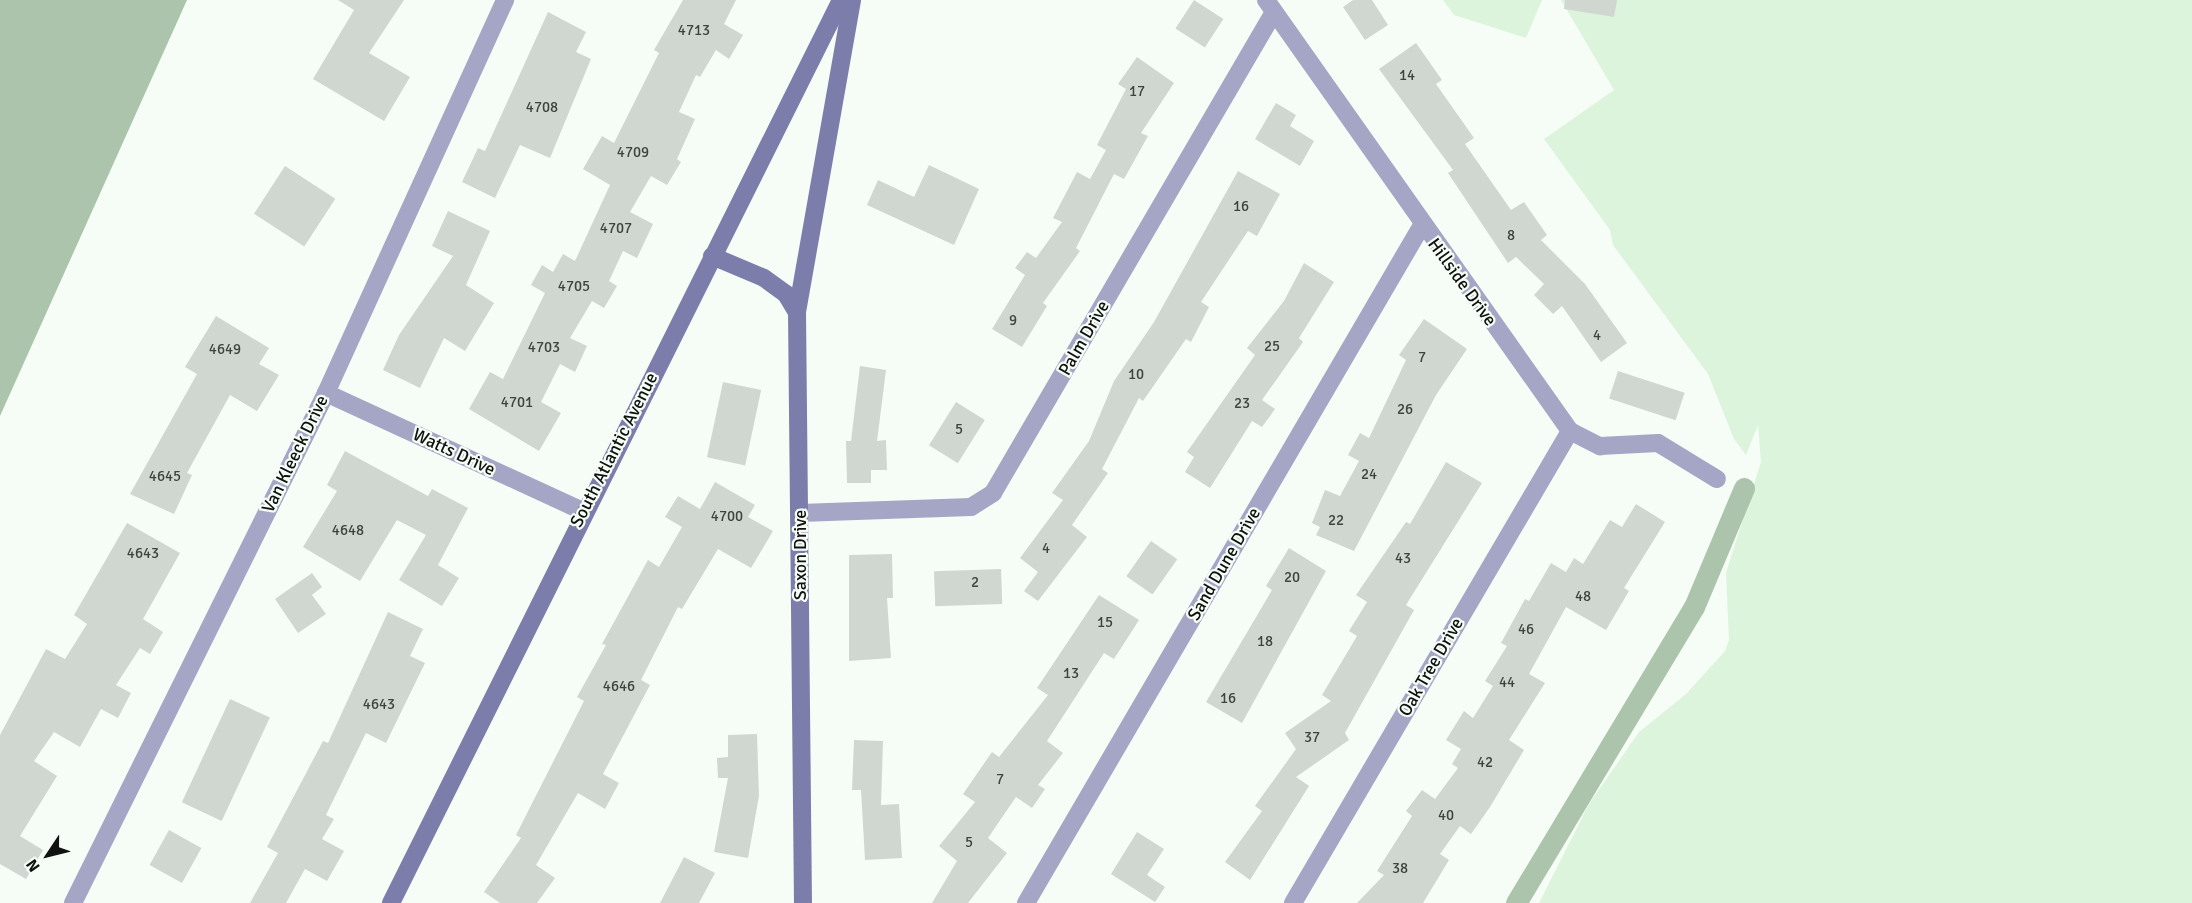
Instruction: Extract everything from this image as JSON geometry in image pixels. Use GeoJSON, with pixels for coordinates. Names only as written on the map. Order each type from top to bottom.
{"type":"FeatureCollection","features":[{"type":"Feature","properties":{"kind":"street","name":"Van Kleeck Drive"},"geometry":{"type":"LineString","coordinates":[[73,903],[326,393],[506,0]]}},
{"type":"Feature","properties":{"kind":"street","name":"South Atlantic Avenue"},"geometry":{"type":"LineString","coordinates":[[391,903],[583,511],[841,0]]}},
{"type":"Feature","properties":{"kind":"street","name":"Saxon Drive"},"geometry":{"type":"LineString","coordinates":[[803,903],[797,312],[852,0]]}},
{"type":"Feature","properties":{"kind":"street","name":"Hillside Drive"},"geometry":{"type":"LineString","coordinates":[[1270,6],[1422,225],[1570,431],[1600,446],[1658,443],[1717,478]]}},
{"type":"Feature","properties":{"kind":"street","name":"Palm Drive"},"geometry":{"type":"LineString","coordinates":[[800,513],[971,507],[993,493],[1270,6]]}},
{"type":"Feature","properties":{"kind":"street","name":"Sand Dune Drive"},"geometry":{"type":"LineString","coordinates":[[1026,903],[1422,225]]}},
{"type":"Feature","properties":{"kind":"street"},"geometry":{"type":"LineString","coordinates":[[712,256],[764,278],[786,294],[797,312]]}},
{"type":"Feature","properties":{"kind":"street","name":"Watts Drive"},"geometry":{"type":"LineString","coordinates":[[326,393],[583,511]]}},
{"type":"Feature","properties":{"kind":"street","name":"Oak Tree Drive"},"geometry":{"type":"LineString","coordinates":[[1293,903],[1570,431]]}},
{"type":"Feature","properties":{"kind":"shaded area"},"geometry":{"type":"Polygon","coordinates":[[[0,0],[187,0],[0,416],[0,0]]]}},
{"type":"Feature","properties":{"kind":"shaded area"},"geometry":{"type":"Polygon","coordinates":[[[1443,0],[1542,0],[1526,38],[1454,15],[1443,0]]]}},
{"type":"Feature","properties":{"kind":"shaded area"},"geometry":{"type":"Polygon","coordinates":[[[1561,0],[2192,0],[2192,903],[1539,903],[1589,804],[1639,732],[1686,694],[1725,651],[1729,640],[1726,573],[1761,462],[1758,425],[1746,455],[1734,439],[1708,374],[1613,245],[1610,230],[1544,139],[1614,90],[1561,0]]]}},
{"type":"Feature","properties":{"kind":"building"},"geometry":{"type":"Polygon","coordinates":[[[338,0],[404,0],[369,53],[410,77],[384,121],[313,79],[354,10],[338,0]]]}},
{"type":"Feature","properties":{"kind":"building"},"geometry":{"type":"Polygon","coordinates":[[[683,0],[736,0],[724,24],[743,35],[729,59],[716,50],[700,77],[696,75],[679,112],[695,119],[677,159],[681,162],[667,185],[651,176],[630,212],[653,224],[637,258],[623,251],[609,281],[617,286],[604,308],[592,301],[570,338],[587,346],[575,372],[560,364],[541,402],[561,413],[539,451],[469,409],[490,372],[503,379],[545,293],[531,285],[542,265],[553,272],[563,254],[575,261],[610,185],[583,169],[602,136],[614,143],[659,53],[654,50],[683,0]]]}},
{"type":"Feature","properties":{"kind":"building"},"geometry":{"type":"Polygon","coordinates":[[[1194,0],[1223,19],[1205,48],[1175,29],[1194,0]]]}},
{"type":"Feature","properties":{"kind":"building"},"geometry":{"type":"Polygon","coordinates":[[[1353,0],[1372,0],[1388,25],[1365,40],[1343,7],[1353,0]]]}},
{"type":"Feature","properties":{"kind":"building"},"geometry":{"type":"Polygon","coordinates":[[[1565,0],[1617,0],[1614,17],[1564,9],[1565,0]]]}},
{"type":"Feature","properties":{"kind":"building"},"geometry":{"type":"Polygon","coordinates":[[[548,12],[586,32],[576,52],[591,59],[550,158],[520,145],[495,198],[462,182],[478,148],[485,151],[548,12]]]}},
{"type":"Feature","properties":{"kind":"building"},"geometry":{"type":"Polygon","coordinates":[[[1416,43],[1442,80],[1436,84],[1474,138],[1465,144],[1511,210],[1524,202],[1547,235],[1541,240],[1585,284],[1627,343],[1601,362],[1562,306],[1553,314],[1534,295],[1544,284],[1516,257],[1508,263],[1448,173],[1453,170],[1379,69],[1416,43]]]}},
{"type":"Feature","properties":{"kind":"building"},"geometry":{"type":"Polygon","coordinates":[[[1137,57],[1174,83],[1141,133],[1148,136],[1124,179],[1114,174],[1076,248],[1080,251],[1043,303],[1047,306],[1022,347],[992,329],[1025,275],[1015,268],[1027,252],[1036,258],[1062,222],[1053,218],[1077,172],[1090,179],[1106,150],[1097,145],[1126,89],[1118,84],[1137,57]]]}},
{"type":"Feature","properties":{"kind":"building"},"geometry":{"type":"Polygon","coordinates":[[[1276,103],[1296,115],[1290,126],[1314,141],[1300,166],[1255,139],[1276,103]]]}},
{"type":"Feature","properties":{"kind":"building"},"geometry":{"type":"Polygon","coordinates":[[[929,165],[979,189],[954,245],[867,205],[878,180],[914,197],[929,165]]]}},
{"type":"Feature","properties":{"kind":"building"},"geometry":{"type":"Polygon","coordinates":[[[285,166],[335,199],[304,246],[254,214],[285,166]]]}},
{"type":"Feature","properties":{"kind":"building"},"geometry":{"type":"Polygon","coordinates":[[[1238,171],[1280,194],[1257,236],[1248,231],[1201,302],[1209,307],[1191,342],[1186,339],[1143,401],[1139,398],[1102,469],[1108,473],[1072,525],[1087,537],[1038,601],[1024,591],[1038,572],[1020,558],[1063,500],[1052,493],[1089,441],[1114,381],[1154,322],[1238,171]]]}},
{"type":"Feature","properties":{"kind":"building"},"geometry":{"type":"Polygon","coordinates":[[[448,211],[490,231],[466,285],[494,303],[465,351],[444,338],[420,388],[383,370],[399,335],[453,256],[432,246],[448,211]]]}},
{"type":"Feature","properties":{"kind":"building"},"geometry":{"type":"Polygon","coordinates":[[[1304,263],[1334,282],[1299,338],[1303,342],[1262,400],[1275,409],[1262,427],[1252,421],[1210,488],[1185,472],[1194,457],[1187,452],[1255,355],[1247,348],[1284,301],[1304,263]]]}},
{"type":"Feature","properties":{"kind":"building"},"geometry":{"type":"Polygon","coordinates":[[[216,316],[269,348],[259,364],[279,375],[257,411],[230,395],[187,473],[192,475],[174,514],[130,494],[197,374],[185,367],[216,316]]]}},
{"type":"Feature","properties":{"kind":"building"},"geometry":{"type":"Polygon","coordinates":[[[1424,319],[1467,349],[1436,395],[1354,551],[1316,535],[1320,527],[1312,523],[1325,490],[1340,496],[1359,461],[1348,455],[1360,433],[1369,438],[1406,360],[1399,355],[1424,319]]]}},
{"type":"Feature","properties":{"kind":"building"},"geometry":{"type":"Polygon","coordinates":[[[860,366],[886,370],[877,441],[886,440],[887,470],[871,470],[871,483],[847,483],[846,441],[851,441],[860,366]]]}},
{"type":"Feature","properties":{"kind":"building"},"geometry":{"type":"Polygon","coordinates":[[[1618,371],[1685,393],[1676,420],[1609,399],[1618,371]]]}},
{"type":"Feature","properties":{"kind":"building"},"geometry":{"type":"Polygon","coordinates":[[[723,382],[761,390],[745,465],[707,457],[723,382]]]}},
{"type":"Feature","properties":{"kind":"building"},"geometry":{"type":"Polygon","coordinates":[[[956,402],[985,420],[958,463],[929,445],[956,402]]]}},
{"type":"Feature","properties":{"kind":"building"},"geometry":{"type":"Polygon","coordinates":[[[345,451],[428,496],[432,489],[468,508],[438,565],[459,578],[442,606],[399,580],[426,535],[397,520],[360,581],[303,547],[337,491],[327,485],[345,451]]]}},
{"type":"Feature","properties":{"kind":"building"},"geometry":{"type":"Polygon","coordinates":[[[1446,462],[1482,483],[1406,605],[1414,610],[1345,733],[1349,740],[1296,777],[1309,786],[1250,880],[1225,862],[1262,811],[1255,806],[1296,749],[1285,733],[1331,701],[1322,695],[1357,636],[1349,631],[1367,602],[1356,595],[1406,522],[1410,524],[1446,462]]]}},
{"type":"Feature","properties":{"kind":"building"},"geometry":{"type":"Polygon","coordinates":[[[715,482],[755,505],[748,517],[773,531],[751,568],[718,549],[682,609],[678,607],[641,680],[650,685],[603,774],[619,783],[605,809],[578,793],[536,865],[555,878],[537,903],[500,903],[484,892],[521,838],[516,835],[584,701],[577,697],[606,645],[602,644],[648,560],[659,567],[682,527],[665,517],[678,496],[700,509],[715,482]]]}},
{"type":"Feature","properties":{"kind":"building"},"geometry":{"type":"Polygon","coordinates":[[[1636,504],[1665,522],[1624,588],[1629,591],[1606,630],[1566,607],[1529,674],[1545,683],[1509,740],[1524,750],[1471,834],[1460,826],[1440,854],[1449,860],[1423,903],[1357,903],[1384,875],[1377,871],[1412,816],[1406,811],[1422,790],[1435,799],[1458,768],[1452,764],[1461,749],[1446,740],[1464,711],[1473,718],[1493,686],[1485,681],[1507,646],[1501,643],[1525,599],[1529,601],[1551,563],[1566,572],[1574,558],[1583,564],[1610,520],[1622,527],[1636,504]]]}},
{"type":"Feature","properties":{"kind":"building"},"geometry":{"type":"Polygon","coordinates":[[[127,523],[180,553],[143,619],[163,632],[150,654],[140,648],[116,685],[131,693],[118,718],[101,709],[80,747],[54,732],[34,761],[57,776],[20,836],[43,850],[26,879],[0,864],[0,735],[46,649],[65,659],[87,624],[74,615],[127,523]]]}},
{"type":"Feature","properties":{"kind":"building"},"geometry":{"type":"Polygon","coordinates":[[[1151,541],[1177,559],[1153,595],[1126,576],[1151,541]]]}},
{"type":"Feature","properties":{"kind":"building"},"geometry":{"type":"Polygon","coordinates":[[[1289,548],[1326,571],[1242,723],[1206,702],[1272,590],[1266,586],[1289,548]]]}},
{"type":"Feature","properties":{"kind":"building"},"geometry":{"type":"Polygon","coordinates":[[[892,554],[893,598],[887,598],[891,658],[849,661],[849,555],[892,554]]]}},
{"type":"Feature","properties":{"kind":"building"},"geometry":{"type":"Polygon","coordinates":[[[1001,569],[1002,604],[935,606],[934,571],[1001,569]]]}},
{"type":"Feature","properties":{"kind":"building"},"geometry":{"type":"Polygon","coordinates":[[[312,573],[322,587],[312,595],[326,614],[298,633],[275,599],[312,573]]]}},
{"type":"Feature","properties":{"kind":"building"},"geometry":{"type":"Polygon","coordinates":[[[1099,595],[1139,620],[1114,659],[1104,653],[1047,741],[1063,753],[1038,785],[1045,789],[1032,808],[1016,797],[988,838],[1007,853],[968,903],[932,903],[957,861],[939,846],[975,802],[963,794],[992,752],[999,757],[1048,695],[1037,688],[1099,595]]]}},
{"type":"Feature","properties":{"kind":"building"},"geometry":{"type":"Polygon","coordinates":[[[388,612],[423,629],[410,656],[425,663],[386,743],[366,733],[326,815],[334,819],[322,839],[344,851],[327,881],[305,869],[286,903],[250,903],[278,853],[267,847],[323,741],[328,743],[388,612]]]}},
{"type":"Feature","properties":{"kind":"building"},"geometry":{"type":"Polygon","coordinates":[[[230,699],[270,718],[222,821],[182,802],[230,699]]]}},
{"type":"Feature","properties":{"kind":"building"},"geometry":{"type":"Polygon","coordinates":[[[757,734],[759,796],[748,858],[714,852],[728,778],[718,778],[717,758],[728,757],[728,735],[757,734]]]}},
{"type":"Feature","properties":{"kind":"building"},"geometry":{"type":"Polygon","coordinates":[[[854,740],[883,741],[881,805],[899,804],[902,858],[865,860],[861,790],[852,790],[854,740]]]}},
{"type":"Feature","properties":{"kind":"building"},"geometry":{"type":"Polygon","coordinates":[[[169,830],[201,848],[182,883],[150,865],[169,830]]]}},
{"type":"Feature","properties":{"kind":"building"},"geometry":{"type":"Polygon","coordinates":[[[1137,832],[1164,849],[1147,875],[1165,887],[1155,902],[1111,874],[1137,832]]]}},
{"type":"Feature","properties":{"kind":"building"},"geometry":{"type":"Polygon","coordinates":[[[684,857],[715,873],[699,903],[660,903],[684,857]]]}},
{"type":"Feature","properties":{"kind":"waterway"},"geometry":{"type":"LineString","coordinates":[[1516,903],[1694,607],[1744,488]]}}]}
